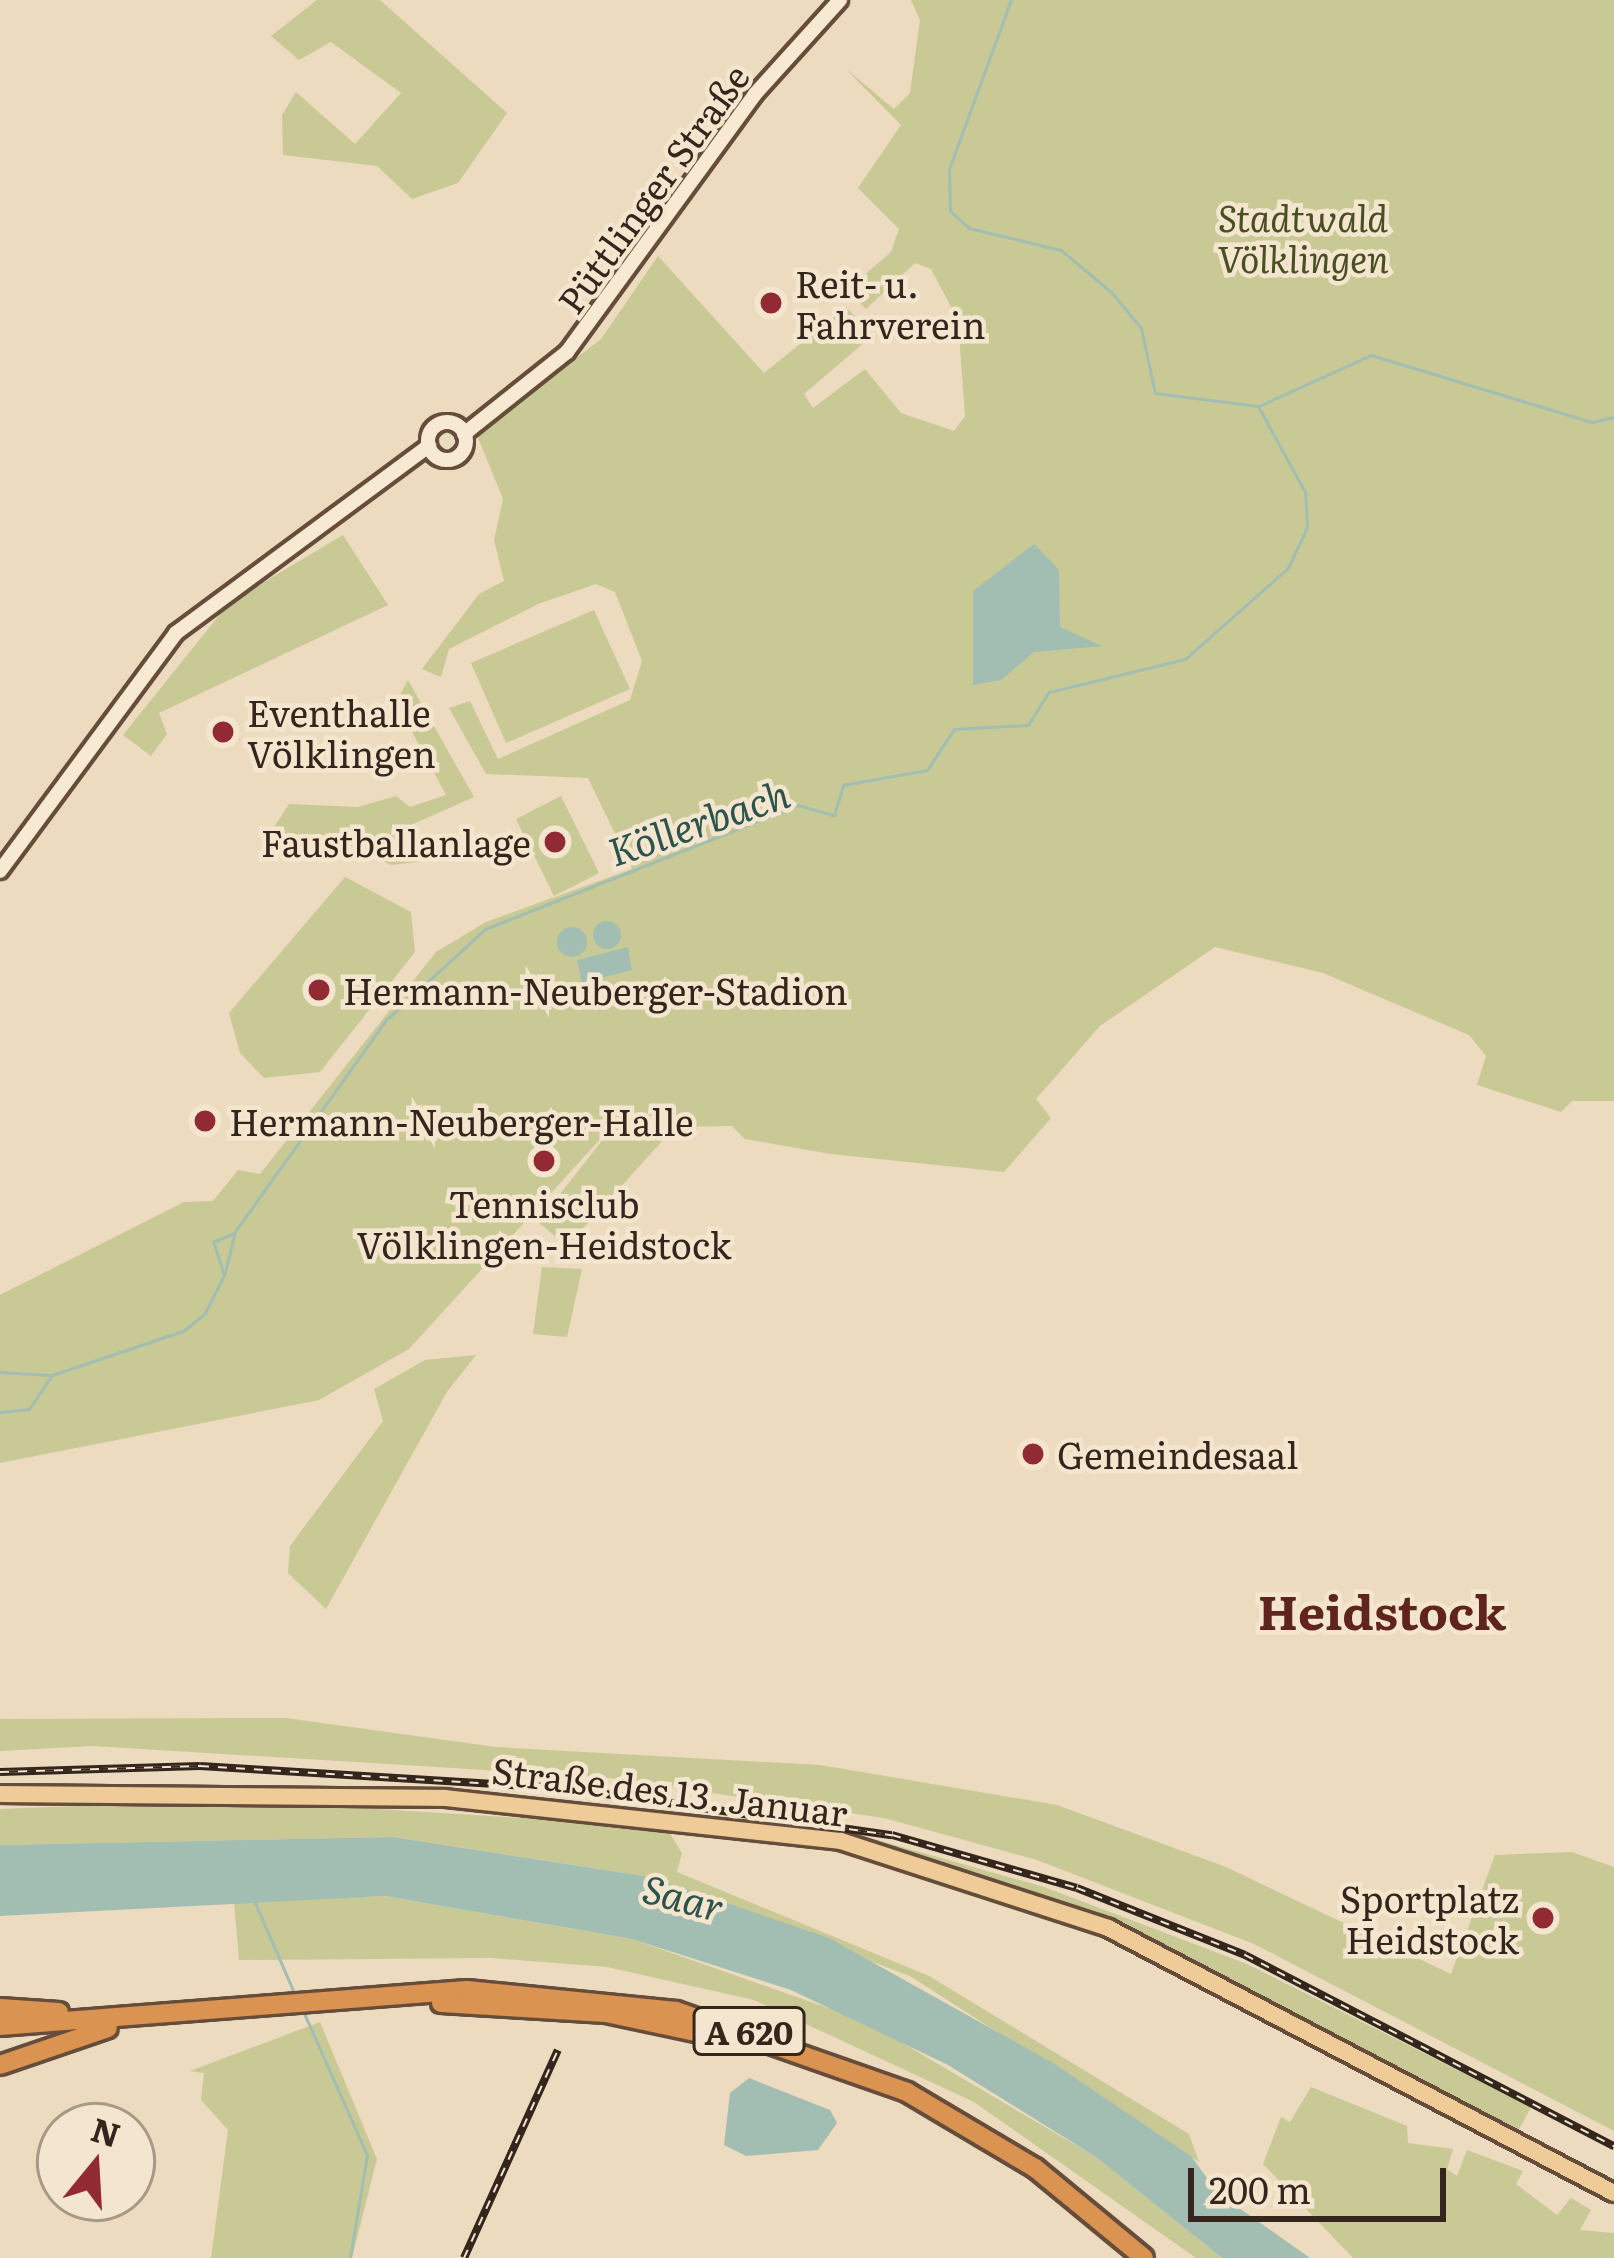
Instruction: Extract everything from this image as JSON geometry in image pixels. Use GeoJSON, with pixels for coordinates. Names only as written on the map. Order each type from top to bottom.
{"type":"FeatureCollection","features":[{"type":"Feature","properties":{"kind":"highway","name":"A 620"},"geometry":{"type":"LineString","coordinates":[[0,2026],[312,2004],[527,2005],[761,2046],[972,2141],[1134,2255]]}},
{"type":"Feature","properties":{"kind":"highway"},"geometry":{"type":"LineString","coordinates":[[0,2008],[106,2022]]}},
{"type":"Feature","properties":{"kind":"highway","name":"A 620"},"geometry":{"type":"LineString","coordinates":[[0,2037],[106,2022]]}},
{"type":"Feature","properties":{"kind":"highway"},"geometry":{"type":"LineString","coordinates":[[0,2065],[106,2022]]}},
{"type":"Feature","properties":{"kind":"main road","name":"Püttlinger Straße"},"geometry":{"type":"LineString","coordinates":[[433,451],[435,426],[460,429],[505,403],[604,310],[755,94],[840,0]]}},
{"type":"Feature","properties":{"kind":"main road","name":"Püttlinger Straße"},"geometry":{"type":"LineString","coordinates":[[0,871],[176,633],[433,451],[460,454],[460,429]]}},
{"type":"Feature","properties":{"kind":"main road","name":"Straße des 13. Januar"},"geometry":{"type":"LineString","coordinates":[[0,1794],[445,1798],[841,1841],[1093,1921],[1614,2193]]}},
{"type":"Feature","properties":{"kind":"green space"},"geometry":{"type":"Polygon","coordinates":[[[317,0],[380,0],[507,113],[458,183],[412,199],[377,166],[283,155],[282,115],[296,92],[355,144],[401,93],[331,42],[299,60],[271,36],[317,0]]]}},
{"type":"Feature","properties":{"kind":"green space","name":"Stadtwald Völklingen"},"geometry":{"type":"Polygon","coordinates":[[[911,0],[1614,0],[1614,1101],[1572,1101],[1561,1112],[1477,1085],[1486,1056],[1469,1035],[1323,973],[1215,947],[1100,1026],[1036,1099],[1051,1118],[1004,1172],[831,1154],[745,1139],[732,1126],[675,1127],[567,1246],[538,1222],[623,1114],[409,1349],[319,1400],[0,1463],[0,1295],[184,1202],[213,1201],[238,1170],[260,1174],[436,952],[486,922],[632,869],[588,778],[486,774],[449,708],[470,701],[498,759],[630,700],[642,661],[615,592],[596,584],[538,604],[449,649],[441,677],[422,669],[479,594],[504,581],[494,540],[503,499],[477,435],[601,339],[658,256],[764,373],[846,307],[873,335],[804,394],[813,408],[865,369],[901,413],[954,431],[965,416],[958,320],[931,269],[915,263],[866,309],[847,290],[891,252],[899,229],[858,188],[901,125],[846,69],[894,109],[910,93],[920,20],[911,0]]]}},
{"type":"Feature","properties":{"kind":"green space"},"geometry":{"type":"Polygon","coordinates":[[[343,535],[388,605],[159,713],[167,734],[151,756],[123,735],[229,603],[343,535]]]}},
{"type":"Feature","properties":{"kind":"green space"},"geometry":{"type":"Polygon","coordinates":[[[594,610],[630,689],[506,743],[471,663],[594,610]]]}},
{"type":"Feature","properties":{"kind":"green space"},"geometry":{"type":"Polygon","coordinates":[[[408,680],[474,797],[402,829],[419,862],[391,865],[355,846],[261,847],[289,804],[358,807],[396,796],[410,807],[446,795],[396,702],[408,680]]]}},
{"type":"Feature","properties":{"kind":"green space","name":"Faustballanlage"},"geometry":{"type":"Polygon","coordinates":[[[561,796],[599,873],[554,896],[516,819],[561,796]]]}},
{"type":"Feature","properties":{"kind":"green space","name":"Hermann-Neuberger-Stadion"},"geometry":{"type":"Polygon","coordinates":[[[345,877],[411,912],[415,952],[320,1072],[264,1078],[240,1053],[229,1013],[345,877]]]}},
{"type":"Feature","properties":{"kind":"green space"},"geometry":{"type":"Polygon","coordinates":[[[542,1267],[582,1269],[567,1337],[533,1334],[542,1267]]]}},
{"type":"Feature","properties":{"kind":"green space"},"geometry":{"type":"Polygon","coordinates":[[[476,1355],[447,1392],[326,1609],[288,1573],[290,1546],[383,1421],[374,1389],[425,1360],[476,1355]]]}},
{"type":"Feature","properties":{"kind":"green space"},"geometry":{"type":"Polygon","coordinates":[[[286,1718],[496,1747],[820,1765],[1057,1805],[1226,1867],[1451,1974],[1495,1855],[1572,1852],[1614,1867],[1614,2131],[1254,1944],[1037,1860],[884,1818],[601,1777],[93,1746],[0,1751],[0,1719],[286,1718]]]}},
{"type":"Feature","properties":{"kind":"green space"},"geometry":{"type":"Polygon","coordinates":[[[229,1800],[666,1827],[682,1853],[677,1872],[929,1976],[1189,2134],[1199,2162],[910,1976],[650,1877],[393,1837],[0,1845],[0,1809],[229,1800]]]}},
{"type":"Feature","properties":{"kind":"green space"},"geometry":{"type":"Polygon","coordinates":[[[659,1804],[845,1831],[1044,1887],[1247,1964],[1531,2107],[1518,2131],[1281,2021],[1126,1927],[1011,1884],[845,1837],[659,1804]]]}},
{"type":"Feature","properties":{"kind":"green space"},"geometry":{"type":"Polygon","coordinates":[[[385,1896],[632,1939],[865,2021],[1096,2157],[1222,2258],[1196,2258],[974,2102],[754,2000],[607,1967],[492,1958],[239,1960],[234,1902],[385,1896]]]}},
{"type":"Feature","properties":{"kind":"green space"},"geometry":{"type":"Polygon","coordinates":[[[320,2022],[377,2159],[352,2258],[211,2258],[228,2130],[201,2100],[204,2073],[190,2071],[320,2022]]]}},
{"type":"Feature","properties":{"kind":"green space"},"geometry":{"type":"Polygon","coordinates":[[[1311,2087],[1407,2126],[1408,2143],[1453,2149],[1447,2169],[1457,2176],[1467,2150],[1523,2171],[1516,2184],[1557,2215],[1571,2198],[1591,2210],[1580,2230],[1614,2233],[1614,2258],[1353,2258],[1263,2164],[1281,2117],[1290,2122],[1311,2087]]]}},
{"type":"Feature","properties":{"kind":"water"},"geometry":{"type":"Polygon","coordinates":[[[1034,544],[1059,570],[1060,627],[1102,646],[1034,652],[1001,680],[973,685],[973,591],[1034,544]]]}},
{"type":"Feature","properties":{"kind":"water"},"geometry":{"type":"Polygon","coordinates":[[[607,921],[617,925],[621,935],[617,945],[607,949],[597,945],[593,935],[597,925],[607,921]]]}},
{"type":"Feature","properties":{"kind":"water"},"geometry":{"type":"Polygon","coordinates":[[[572,927],[587,942],[572,957],[557,942],[572,927]]]}},
{"type":"Feature","properties":{"kind":"water"},"geometry":{"type":"Polygon","coordinates":[[[628,947],[632,970],[582,983],[577,960],[628,947]]]}},
{"type":"Feature","properties":{"kind":"water","name":"Saar"},"geometry":{"type":"Polygon","coordinates":[[[393,1837],[650,1877],[829,1938],[1053,2063],[1191,2156],[1218,2193],[1310,2258],[1222,2258],[1096,2157],[948,2065],[791,1990],[632,1939],[385,1896],[0,1916],[0,1845],[393,1837]]]}},
{"type":"Feature","properties":{"kind":"water"},"geometry":{"type":"Polygon","coordinates":[[[749,2078],[830,2110],[837,2123],[818,2150],[746,2156],[724,2145],[730,2093],[749,2078]]]}},
{"type":"Feature","properties":{"kind":"waterway","name":"Köllerbach"},"geometry":{"type":"LineString","coordinates":[[0,1412],[29,1409],[52,1375],[183,1331],[205,1313],[224,1275],[213,1242],[234,1233],[386,1020],[485,929],[798,805],[834,815],[843,785],[927,770],[954,729],[1028,725],[1049,692],[1185,659],[1288,568],[1307,527],[1305,492],[1258,406],[1155,393],[1141,328],[1111,292],[1061,250],[969,228],[950,211],[949,169],[1011,0]]}},
{"type":"Feature","properties":{"kind":"waterway"},"geometry":{"type":"LineString","coordinates":[[1259,406],[1371,355],[1592,422],[1614,417]]}},
{"type":"Feature","properties":{"kind":"waterway","name":"Köllerbach"},"geometry":{"type":"LineString","coordinates":[[225,1272],[234,1235]]}},
{"type":"Feature","properties":{"kind":"waterway","name":"Köllerbach"},"geometry":{"type":"LineString","coordinates":[[0,1372],[50,1375]]}},
{"type":"Feature","properties":{"kind":"waterway"},"geometry":{"type":"LineString","coordinates":[[252,1896],[296,1997]]}},
{"type":"Feature","properties":{"kind":"waterway"},"geometry":{"type":"LineString","coordinates":[[303,2011],[367,2155],[350,2258]]}},
{"type":"Feature","properties":{"kind":"railway"},"geometry":{"type":"LineString","coordinates":[[0,1772],[200,1766],[564,1788],[892,1835],[1077,1888],[1245,1955],[1614,2146]]}},
{"type":"Feature","properties":{"kind":"railway"},"geometry":{"type":"LineString","coordinates":[[464,2258],[558,2050]]}},
{"type":"Feature","properties":{"kind":"place","name":"Reit- u. Fahrverein"},"geometry":{"type":"Point","coordinates":[771,303]}},
{"type":"Feature","properties":{"kind":"place","name":"Eventhalle Völklingen"},"geometry":{"type":"Point","coordinates":[223,732]}},
{"type":"Feature","properties":{"kind":"place","name":"Faustballanlage"},"geometry":{"type":"Point","coordinates":[555,842]}},
{"type":"Feature","properties":{"kind":"place","name":"Hermann-Neuberger-Stadion"},"geometry":{"type":"Point","coordinates":[319,990]}},
{"type":"Feature","properties":{"kind":"place","name":"Hermann-Neuberger-Halle"},"geometry":{"type":"Point","coordinates":[205,1121]}},
{"type":"Feature","properties":{"kind":"place","name":"Tennisclub Völklingen-Heidstock"},"geometry":{"type":"Point","coordinates":[544,1161]}},
{"type":"Feature","properties":{"kind":"place","name":"Gemeindesaal"},"geometry":{"type":"Point","coordinates":[1033,1454]}},
{"type":"Feature","properties":{"kind":"place","name":"Sportplatz Heidstock"},"geometry":{"type":"Point","coordinates":[1543,1918]}},
{"type":"Feature","properties":{"kind":"district","name":"Heidstock"},"geometry":{"type":"Point","coordinates":[1382,1610]}}]}
